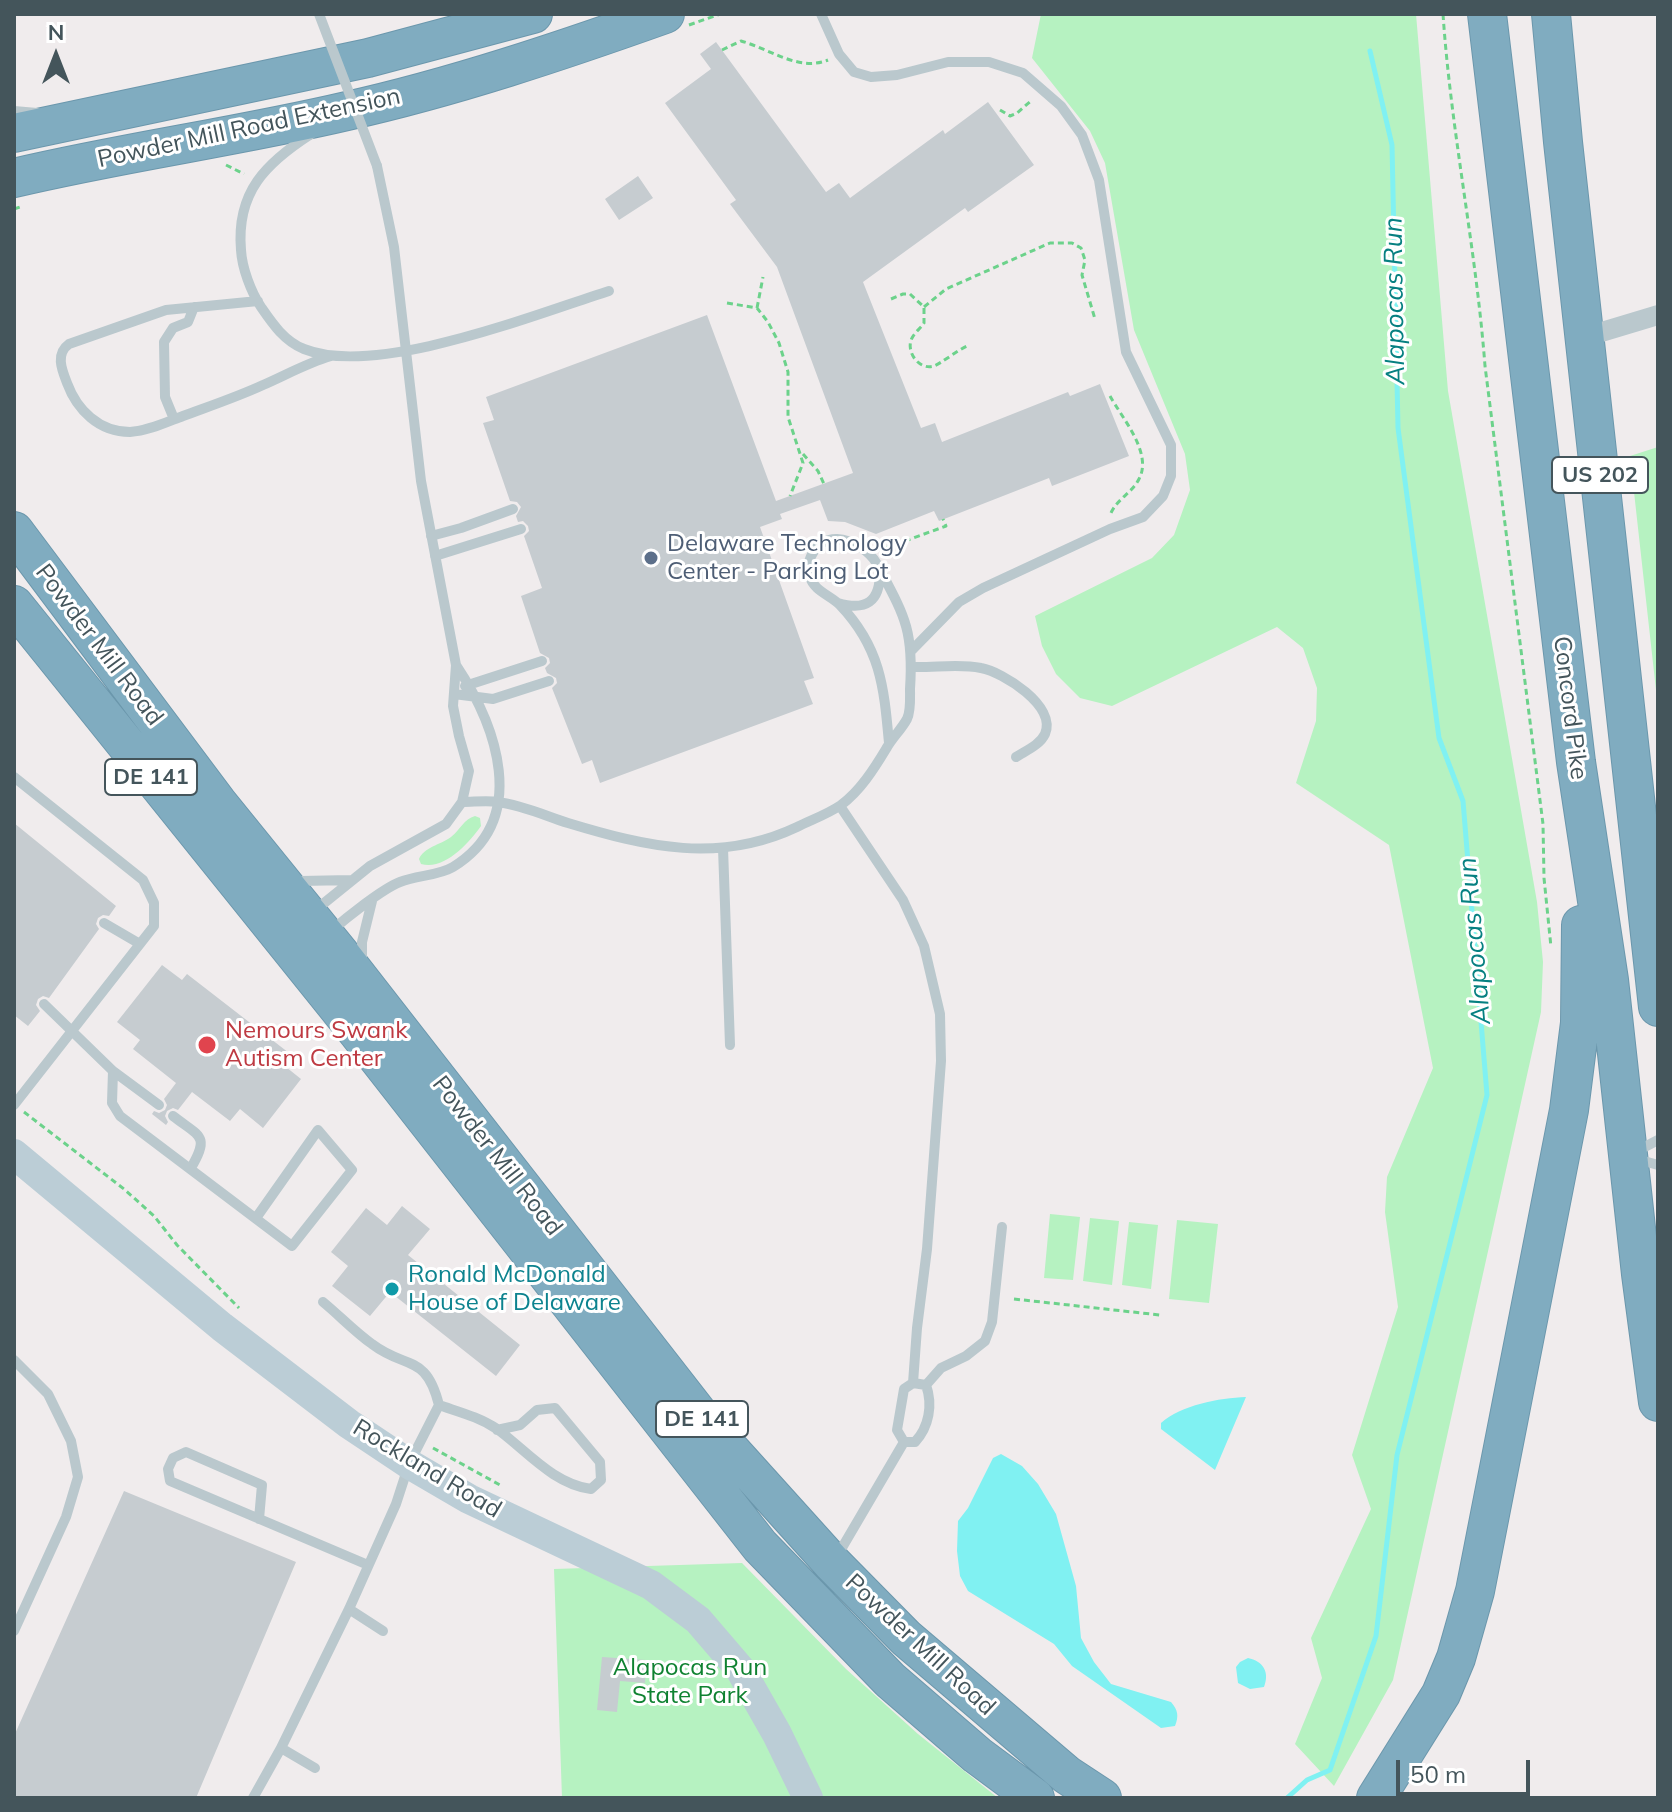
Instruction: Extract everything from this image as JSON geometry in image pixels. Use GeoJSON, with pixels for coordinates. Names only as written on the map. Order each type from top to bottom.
{"type":"FeatureCollection","features":[{"type":"Feature","properties":{"kind":"highway","name":"Powder Mill Road Extension"},"geometry":{"type":"LineString","coordinates":[[14,133],[368,58],[533,14]]}},
{"type":"Feature","properties":{"kind":"highway","name":"Powder Mill Road Extension"},"geometry":{"type":"LineString","coordinates":[[19,192],[101,158],[347,111],[591,40],[665,14]]}},
{"type":"Feature","properties":{"kind":"highway","name":"Concord Pike"},"geometry":{"type":"LineString","coordinates":[[1487,14],[1576,762],[1609,980],[1648,1154],[1658,1402]]}},
{"type":"Feature","properties":{"kind":"highway","name":"US 202"},"geometry":{"type":"LineString","coordinates":[[1551,14],[1653,919],[1658,1007]]}},
{"type":"Feature","properties":{"kind":"highway","name":"Powder Mill Road"},"geometry":{"type":"LineString","coordinates":[[14,531],[271,870],[305,935],[362,984],[704,1421],[833,1564],[906,1638],[1067,1775],[1102,1798]]}},
{"type":"Feature","properties":{"kind":"highway","name":"Powder Mill Road"},"geometry":{"type":"LineString","coordinates":[[14,605],[305,935],[760,1546],[890,1680],[977,1755],[1035,1798]]}},
{"type":"Feature","properties":{"kind":"highway"},"geometry":{"type":"LineString","coordinates":[[1376,1798],[1441,1694],[1456,1658],[1475,1591],[1492,1511],[1569,1110],[1580,1023],[1582,972],[1576,762]]}},
{"type":"Feature","properties":{"kind":"street"},"geometry":{"type":"LineString","coordinates":[[1585,337],[1658,315]]}},
{"type":"Feature","properties":{"kind":"street","name":"Rockland Road"},"geometry":{"type":"LineString","coordinates":[[14,1154],[222,1327],[349,1424],[414,1452],[469,1499],[651,1585],[698,1620],[740,1669],[777,1734],[808,1798]]}},
{"type":"Feature","properties":{"kind":"lane"},"geometry":{"type":"LineString","coordinates":[[305,935],[351,880],[395,851],[446,824],[462,802],[469,771],[459,736],[454,694],[456,665],[421,481],[394,247],[377,166],[319,14]]}},
{"type":"Feature","properties":{"kind":"lane"},"geometry":{"type":"LineString","coordinates":[[821,14],[839,54],[854,72],[871,77],[897,75],[948,62],[989,62],[1023,73],[1061,106],[1082,135],[1099,180],[1126,352],[1171,445],[1171,476],[1163,496],[1143,517],[1110,529],[983,588],[959,602],[911,651]]}},
{"type":"Feature","properties":{"kind":"lane"},"geometry":{"type":"LineString","coordinates":[[14,111],[99,113]]}},
{"type":"Feature","properties":{"kind":"lane"},"geometry":{"type":"LineString","coordinates":[[337,355],[302,348],[287,338],[258,301],[241,253],[243,209],[256,182],[280,154],[347,111]]}},
{"type":"Feature","properties":{"kind":"lane"},"geometry":{"type":"LineString","coordinates":[[258,301],[166,310],[69,344],[60,359],[72,397],[95,421],[132,432],[174,419],[337,355],[445,344],[609,291]]}},
{"type":"Feature","properties":{"kind":"lane"},"geometry":{"type":"LineString","coordinates":[[174,419],[165,397],[164,342],[173,328],[188,322],[194,307]]}},
{"type":"Feature","properties":{"kind":"lane"},"geometry":{"type":"LineString","coordinates":[[431,536],[513,509]]}},
{"type":"Feature","properties":{"kind":"lane"},"geometry":{"type":"LineString","coordinates":[[435,556],[521,529]]}},
{"type":"Feature","properties":{"kind":"lane"},"geometry":{"type":"LineString","coordinates":[[462,802],[498,801],[653,846],[691,850],[752,843],[788,831],[840,806],[874,769],[908,717],[911,651],[905,615],[874,558],[838,539],[816,547],[808,567],[810,579],[818,590],[838,603],[861,631],[878,665],[886,692],[889,743]]}},
{"type":"Feature","properties":{"kind":"lane"},"geometry":{"type":"LineString","coordinates":[[838,603],[862,607],[871,602],[877,593],[880,570]]}},
{"type":"Feature","properties":{"kind":"lane"},"geometry":{"type":"LineString","coordinates":[[454,694],[468,684],[542,661]]}},
{"type":"Feature","properties":{"kind":"lane"},"geometry":{"type":"LineString","coordinates":[[305,935],[372,901],[396,883],[450,869],[476,850],[492,823],[498,801],[499,759],[490,728],[456,665]]}},
{"type":"Feature","properties":{"kind":"lane"},"geometry":{"type":"LineString","coordinates":[[911,667],[984,668],[1008,678],[1026,692],[1046,718],[1047,731],[1040,741],[1016,757]]}},
{"type":"Feature","properties":{"kind":"lane"},"geometry":{"type":"LineString","coordinates":[[454,694],[493,699],[549,681]]}},
{"type":"Feature","properties":{"kind":"lane"},"geometry":{"type":"LineString","coordinates":[[14,777],[143,880],[154,903],[154,926],[14,1105]]}},
{"type":"Feature","properties":{"kind":"lane"},"geometry":{"type":"LineString","coordinates":[[840,806],[903,900],[924,946],[940,1014],[941,1061],[913,1383]]}},
{"type":"Feature","properties":{"kind":"lane"},"geometry":{"type":"LineString","coordinates":[[723,848],[730,1045]]}},
{"type":"Feature","properties":{"kind":"lane"},"geometry":{"type":"LineString","coordinates":[[271,870],[301,881],[351,880]]}},
{"type":"Feature","properties":{"kind":"lane"},"geometry":{"type":"LineString","coordinates":[[362,984],[362,942],[372,901]]}},
{"type":"Feature","properties":{"kind":"lane"},"geometry":{"type":"LineString","coordinates":[[104,923],[140,944]]}},
{"type":"Feature","properties":{"kind":"lane"},"geometry":{"type":"LineString","coordinates":[[44,1004],[113,1071],[159,1105]]}},
{"type":"Feature","properties":{"kind":"lane"},"geometry":{"type":"LineString","coordinates":[[113,1071],[112,1103],[120,1116],[292,1246],[352,1170],[318,1130],[256,1218]]}},
{"type":"Feature","properties":{"kind":"lane"},"geometry":{"type":"LineString","coordinates":[[173,1116],[203,1142],[191,1168]]}},
{"type":"Feature","properties":{"kind":"lane"},"geometry":{"type":"LineString","coordinates":[[926,1385],[941,1368],[966,1356],[985,1341],[992,1322],[1002,1227]]}},
{"type":"Feature","properties":{"kind":"lane"},"geometry":{"type":"LineString","coordinates":[[253,1798],[349,1609],[396,1504],[414,1452],[439,1405],[435,1387],[423,1369],[375,1347],[323,1302]]}},
{"type":"Feature","properties":{"kind":"lane"},"geometry":{"type":"LineString","coordinates":[[14,1360],[48,1394],[71,1441],[78,1477],[66,1517],[14,1631]]}},
{"type":"Feature","properties":{"kind":"lane"},"geometry":{"type":"LineString","coordinates":[[904,1442],[897,1430],[904,1389],[913,1383],[926,1385]]}},
{"type":"Feature","properties":{"kind":"lane"},"geometry":{"type":"LineString","coordinates":[[904,1442],[915,1442],[925,1431],[931,1397],[926,1385]]}},
{"type":"Feature","properties":{"kind":"lane"},"geometry":{"type":"LineString","coordinates":[[439,1405],[478,1418],[574,1487],[591,1489],[601,1480],[600,1462],[555,1408],[537,1410],[520,1425],[497,1430]]}},
{"type":"Feature","properties":{"kind":"lane"},"geometry":{"type":"LineString","coordinates":[[833,1564],[904,1442]]}},
{"type":"Feature","properties":{"kind":"lane"},"geometry":{"type":"LineString","coordinates":[[259,1519],[262,1485],[186,1452],[173,1458],[168,1469],[170,1481],[259,1519],[368,1565]]}},
{"type":"Feature","properties":{"kind":"lane"},"geometry":{"type":"LineString","coordinates":[[349,1609],[383,1631]]}},
{"type":"Feature","properties":{"kind":"lane"},"geometry":{"type":"LineString","coordinates":[[281,1748],[315,1768]]}},
{"type":"Feature","properties":{"kind":"path"},"geometry":{"type":"LineString","coordinates":[[1443,14],[1446,62],[1473,275],[1481,315],[1543,824],[1544,878],[1552,950]]}},
{"type":"Feature","properties":{"kind":"path"},"geometry":{"type":"LineString","coordinates":[[722,50],[741,41],[810,65],[839,54]]}},
{"type":"Feature","properties":{"kind":"path"},"geometry":{"type":"LineString","coordinates":[[1000,110],[1005,115],[1017,113],[1044,89]]}},
{"type":"Feature","properties":{"kind":"path"},"geometry":{"type":"LineString","coordinates":[[217,166],[227,165],[256,182]]}},
{"type":"Feature","properties":{"kind":"path"},"geometry":{"type":"LineString","coordinates":[[14,209],[19,192]]}},
{"type":"Feature","properties":{"kind":"path"},"geometry":{"type":"LineString","coordinates":[[924,307],[946,289],[1018,256],[1061,242],[1081,248],[1085,260],[1082,275],[1095,319]]}},
{"type":"Feature","properties":{"kind":"path"},"geometry":{"type":"LineString","coordinates":[[757,308],[763,277]]}},
{"type":"Feature","properties":{"kind":"path"},"geometry":{"type":"LineString","coordinates":[[891,299],[910,294],[924,307],[924,323],[911,339],[909,347],[916,361],[932,367],[967,346]]}},
{"type":"Feature","properties":{"kind":"path"},"geometry":{"type":"LineString","coordinates":[[727,303],[757,308],[774,332],[788,372],[788,417],[803,463],[790,496]]}},
{"type":"Feature","properties":{"kind":"path"},"geometry":{"type":"LineString","coordinates":[[1110,396],[1140,448],[1142,469],[1132,489],[1115,503],[1110,513],[1110,529]]}},
{"type":"Feature","properties":{"kind":"path"},"geometry":{"type":"LineString","coordinates":[[801,452],[818,471],[824,484]]}},
{"type":"Feature","properties":{"kind":"path"},"geometry":{"type":"LineString","coordinates":[[886,548],[946,526],[943,519]]}},
{"type":"Feature","properties":{"kind":"path"},"geometry":{"type":"LineString","coordinates":[[14,1105],[63,1140],[144,1207],[241,1309]]}},
{"type":"Feature","properties":{"kind":"path"},"geometry":{"type":"LineString","coordinates":[[1014,1299],[1160,1315]]}},
{"type":"Feature","properties":{"kind":"path"},"geometry":{"type":"LineString","coordinates":[[414,1452],[507,1489]]}},
{"type":"Feature","properties":{"kind":"green space"},"geometry":{"type":"Polygon","coordinates":[[[1041,14],[1416,14],[1448,391],[1537,902],[1543,962],[1541,1012],[1393,1680],[1334,1786],[1295,1744],[1322,1678],[1311,1638],[1371,1509],[1352,1455],[1398,1307],[1385,1212],[1387,1177],[1433,1068],[1389,845],[1296,783],[1316,721],[1317,688],[1303,648],[1277,627],[1112,706],[1080,698],[1056,674],[1042,646],[1035,616],[1152,558],[1174,535],[1190,490],[1185,454],[1134,330],[1105,163],[1090,131],[1032,58],[1041,14]]]}},
{"type":"Feature","properties":{"kind":"green space"},"geometry":{"type":"Polygon","coordinates":[[[1658,447],[1658,708],[1630,456],[1658,447]]]}},
{"type":"Feature","properties":{"kind":"green space"},"geometry":{"type":"Polygon","coordinates":[[[475,816],[480,818],[481,826],[463,847],[447,860],[421,864],[419,859],[425,852],[451,837],[475,816]]]}},
{"type":"Feature","properties":{"kind":"green space"},"geometry":{"type":"Polygon","coordinates":[[[1050,1214],[1080,1217],[1073,1280],[1044,1278],[1050,1214]]]}},
{"type":"Feature","properties":{"kind":"green space"},"geometry":{"type":"Polygon","coordinates":[[[1090,1218],[1119,1221],[1112,1285],[1083,1281],[1090,1218]]]}},
{"type":"Feature","properties":{"kind":"green space"},"geometry":{"type":"Polygon","coordinates":[[[1177,1220],[1218,1224],[1209,1303],[1169,1299],[1177,1220]]]}},
{"type":"Feature","properties":{"kind":"green space"},"geometry":{"type":"Polygon","coordinates":[[[1129,1222],[1158,1225],[1151,1289],[1122,1285],[1129,1222]]]}},
{"type":"Feature","properties":{"kind":"green space","name":"Alapocas Run State Park"},"geometry":{"type":"Polygon","coordinates":[[[742,1563],[846,1669],[918,1734],[998,1798],[562,1798],[554,1569],[742,1563]]]}},
{"type":"Feature","properties":{"kind":"water"},"geometry":{"type":"Polygon","coordinates":[[[1246,1397],[1215,1470],[1161,1429],[1161,1423],[1179,1411],[1213,1401],[1246,1397]]]}},
{"type":"Feature","properties":{"kind":"water"},"geometry":{"type":"Polygon","coordinates":[[[1001,1454],[1022,1466],[1038,1484],[1056,1514],[1076,1586],[1081,1638],[1094,1662],[1111,1684],[1171,1702],[1177,1713],[1175,1726],[1161,1728],[1072,1666],[1054,1644],[968,1591],[960,1576],[958,1521],[968,1508],[993,1458],[1001,1454]]]}},
{"type":"Feature","properties":{"kind":"water"},"geometry":{"type":"Polygon","coordinates":[[[1248,1658],[1264,1668],[1264,1687],[1250,1689],[1238,1683],[1236,1667],[1248,1658]]]}},
{"type":"Feature","properties":{"kind":"building"},"geometry":{"type":"Polygon","coordinates":[[[716,42],[826,192],[839,183],[850,198],[943,130],[945,134],[988,102],[1034,165],[968,212],[965,208],[863,282],[921,428],[935,423],[942,442],[1068,392],[1070,396],[1100,384],[1129,456],[1052,486],[1049,478],[939,521],[934,511],[876,534],[845,522],[828,521],[820,500],[780,514],[782,519],[760,527],[814,678],[804,681],[813,704],[600,783],[592,760],[582,764],[552,688],[557,683],[556,678],[545,668],[550,663],[549,658],[540,653],[521,596],[542,588],[524,536],[529,531],[528,526],[523,521],[518,522],[516,516],[521,507],[517,502],[510,501],[483,423],[494,420],[486,397],[707,315],[776,501],[853,473],[777,267],[730,204],[736,200],[665,103],[711,69],[700,54],[716,42]]]}},
{"type":"Feature","properties":{"kind":"building"},"geometry":{"type":"Polygon","coordinates":[[[638,176],[653,198],[619,220],[605,199],[638,176]]]}},
{"type":"Feature","properties":{"kind":"building"},"geometry":{"type":"Polygon","coordinates":[[[14,823],[116,906],[109,916],[98,918],[96,924],[99,929],[49,998],[43,996],[38,999],[36,1005],[40,1011],[28,1026],[14,1015],[14,823]]]}},
{"type":"Feature","properties":{"kind":"building","name":"Nemours Swank Autism Center"},"geometry":{"type":"Polygon","coordinates":[[[162,965],[182,980],[187,974],[289,1053],[281,1063],[301,1079],[263,1128],[240,1109],[230,1121],[192,1092],[178,1110],[173,1108],[167,1111],[166,1125],[152,1114],[165,1110],[167,1105],[164,1099],[176,1083],[133,1049],[140,1040],[117,1022],[162,965]]]}},
{"type":"Feature","properties":{"kind":"building","name":"Ronald McDonald House of Delaware"},"geometry":{"type":"Polygon","coordinates":[[[402,1206],[430,1229],[408,1255],[520,1345],[496,1376],[390,1292],[370,1316],[332,1286],[348,1266],[331,1252],[366,1208],[387,1225],[402,1206]]]}},
{"type":"Feature","properties":{"kind":"building"},"geometry":{"type":"Polygon","coordinates":[[[124,1491],[296,1562],[196,1798],[14,1798],[14,1736],[124,1491]]]}},
{"type":"Feature","properties":{"kind":"building"},"geometry":{"type":"Polygon","coordinates":[[[602,1657],[646,1660],[645,1683],[620,1681],[617,1712],[597,1710],[602,1657]]]}},
{"type":"Feature","properties":{"kind":"waterway","name":"Alapocas Run"},"geometry":{"type":"LineString","coordinates":[[1287,1798],[1307,1780],[1330,1770],[1376,1636],[1397,1455],[1487,1095],[1463,801],[1439,738],[1398,428],[1392,145],[1370,51]]}},
{"type":"Feature","properties":{"kind":"place","name":"Delaware Technology Center - Parking Lot"},"geometry":{"type":"Point","coordinates":[651,558]}},
{"type":"Feature","properties":{"kind":"place","name":"Nemours Swank Autism Center"},"geometry":{"type":"Point","coordinates":[207,1045]}},
{"type":"Feature","properties":{"kind":"place","name":"Ronald McDonald House of Delaware"},"geometry":{"type":"Point","coordinates":[392,1289]}}]}
